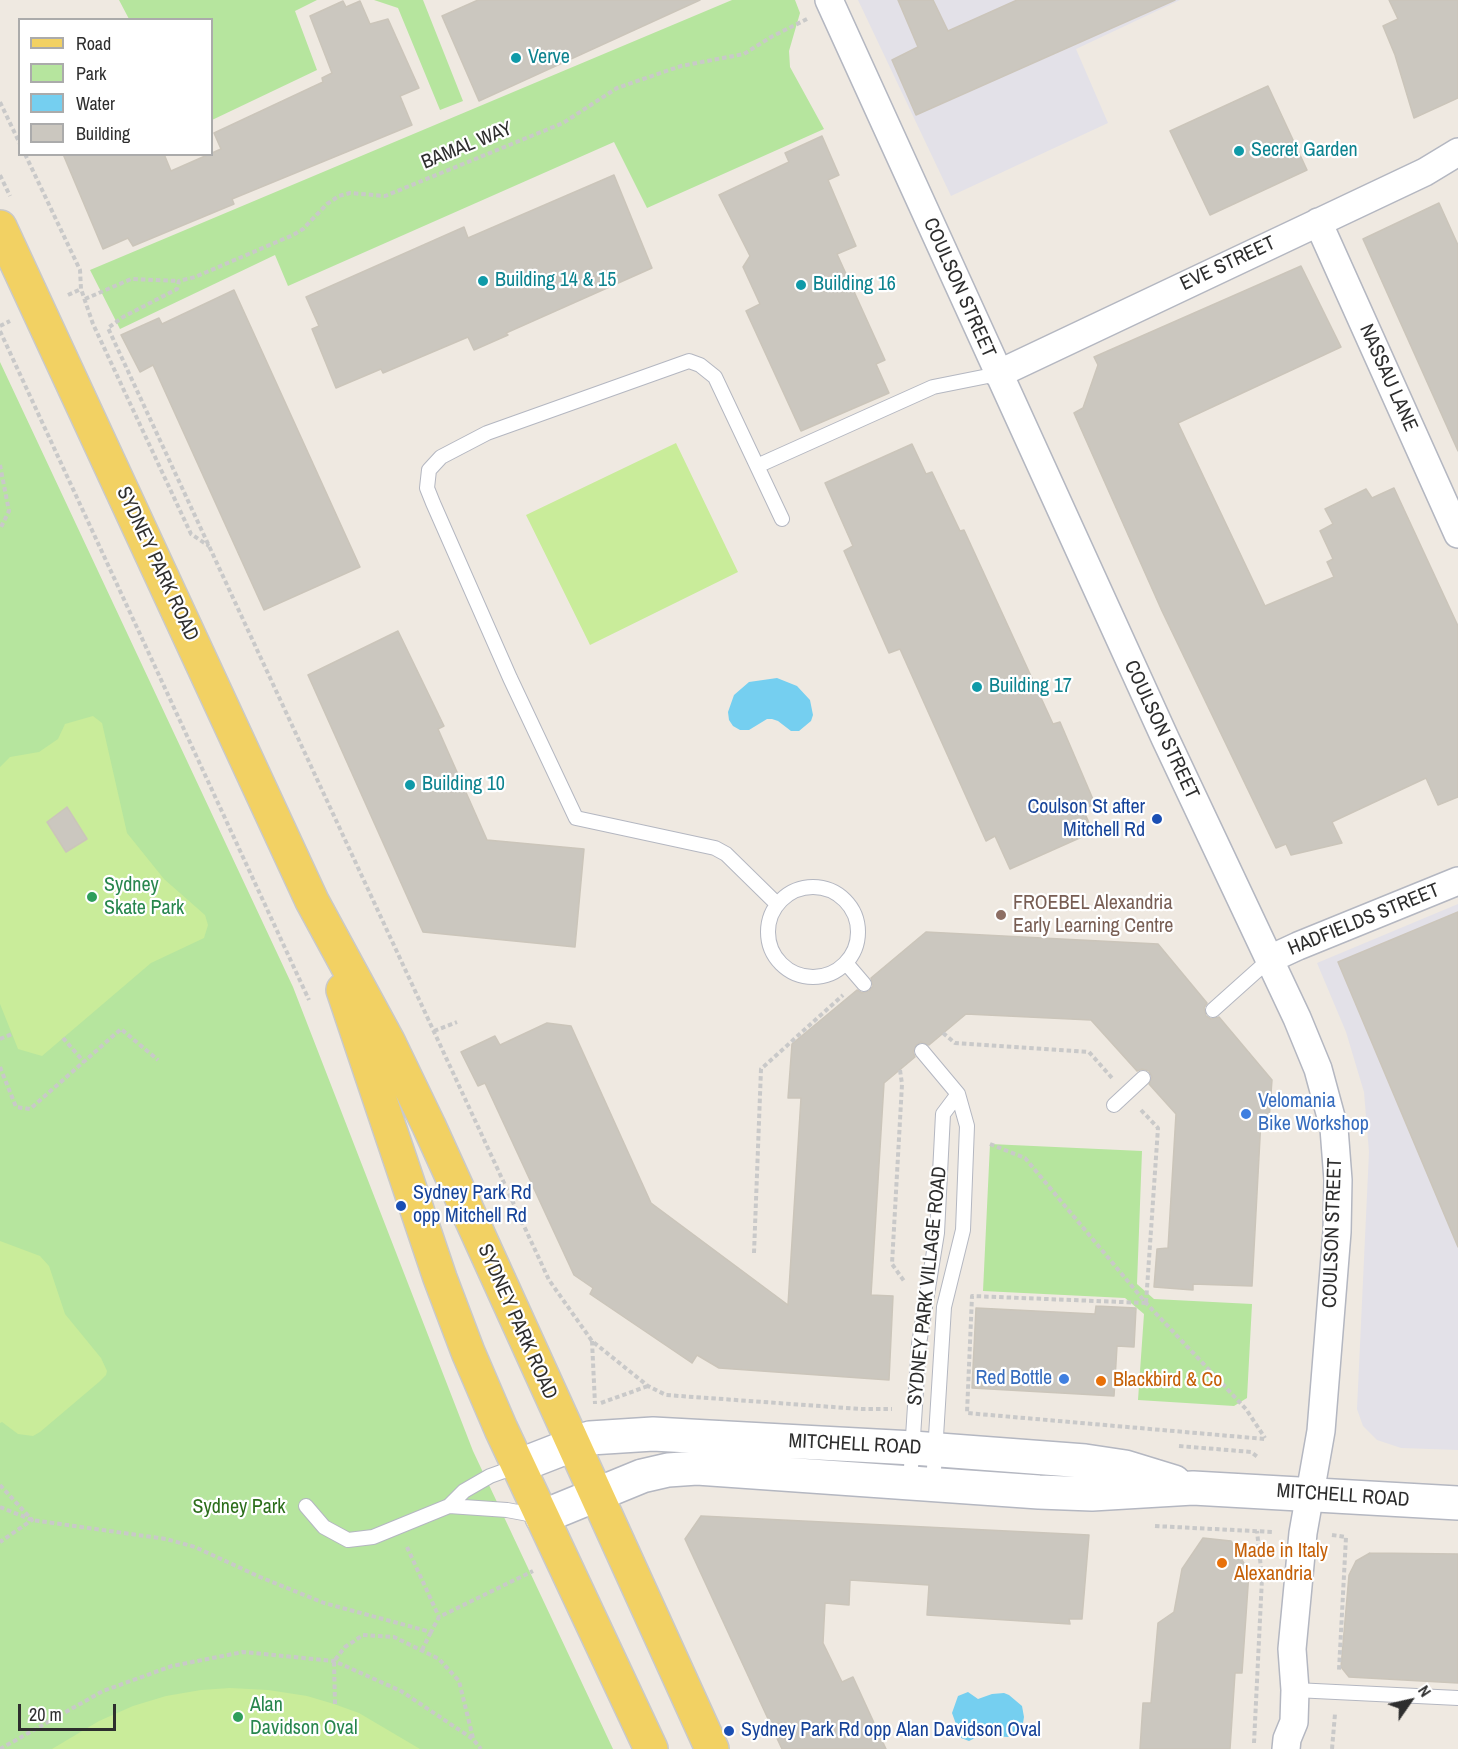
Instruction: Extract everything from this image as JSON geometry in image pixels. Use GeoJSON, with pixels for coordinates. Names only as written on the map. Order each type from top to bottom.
{"type":"FeatureCollection","features":[{"type":"Feature","properties":{"kind":"main road","name":"SYDNEY PARK ROAD"},"geometry":{"type":"LineString","coordinates":[[0,228],[312,901],[388,1041],[424,1115],[712,1749]]}},
{"type":"Feature","properties":{"kind":"main road","name":"SYDNEY PARK ROAD"},"geometry":{"type":"LineString","coordinates":[[312,901],[440,1278],[468,1352],[542,1517],[651,1749]]}},
{"type":"Feature","properties":{"kind":"street","name":"COULSON STREET"},"geometry":{"type":"LineString","coordinates":[[830,3],[1164,738],[1270,959],[1318,1069],[1334,1128],[1338,1180],[1337,1232],[1321,1431],[1303,1533],[1292,1649],[1295,1690],[1294,1722],[1287,1739],[1286,1749]]}},
{"type":"Feature","properties":{"kind":"street","name":"EVE STREET"},"geometry":{"type":"LineString","coordinates":[[998,374],[1425,172],[1458,152]]}},
{"type":"Feature","properties":{"kind":"street","name":"NASSAU LANE"},"geometry":{"type":"LineString","coordinates":[[1318,222],[1458,534]]}},
{"type":"Feature","properties":{"kind":"street","name":"HADFIELDS STREET"},"geometry":{"type":"LineString","coordinates":[[1270,959],[1458,881]]}},
{"type":"Feature","properties":{"kind":"street","name":"MITCHELL ROAD"},"geometry":{"type":"LineString","coordinates":[[519,1466],[572,1444],[597,1437],[653,1434],[924,1449],[1085,1461],[1125,1467],[1192,1488]]}},
{"type":"Feature","properties":{"kind":"street","name":"MITCHELL ROAD"},"geometry":{"type":"LineString","coordinates":[[542,1517],[642,1476],[668,1470],[697,1468],[1092,1494],[1192,1488],[1458,1503]]}},
{"type":"Feature","properties":{"kind":"lane"},"geometry":{"type":"LineString","coordinates":[[777,904],[726,854],[715,848],[576,818],[510,678],[427,488],[429,470],[441,457],[487,433],[689,361],[700,365],[715,377],[782,519]]}},
{"type":"Feature","properties":{"kind":"lane"},"geometry":{"type":"LineString","coordinates":[[758,466],[933,387],[998,374]]}},
{"type":"Feature","properties":{"kind":"lane"},"geometry":{"type":"LineString","coordinates":[[809,887],[830,890],[843,898],[852,909],[857,923],[856,944],[846,963],[833,972],[819,976],[804,976],[790,970],[778,960],[771,947],[768,932],[770,917],[777,904],[788,894],[809,887]]}},
{"type":"Feature","properties":{"kind":"lane"},"geometry":{"type":"LineString","coordinates":[[1213,1010],[1270,959]]}},
{"type":"Feature","properties":{"kind":"lane"},"geometry":{"type":"LineString","coordinates":[[846,963],[864,984]]}},
{"type":"Feature","properties":{"kind":"lane","name":"SYDNEY PARK VILLAGE ROAD"},"geometry":{"type":"LineString","coordinates":[[922,1051],[958,1094],[967,1125],[963,1230],[944,1307],[924,1449],[922,1484]]}},
{"type":"Feature","properties":{"kind":"lane"},"geometry":{"type":"LineString","coordinates":[[1114,1105],[1143,1078]]}},
{"type":"Feature","properties":{"kind":"lane","name":"SYDNEY PARK VILLAGE ROAD"},"geometry":{"type":"LineString","coordinates":[[922,1484],[924,1449],[922,1324],[937,1233],[943,1114],[958,1094]]}},
{"type":"Feature","properties":{"kind":"lane"},"geometry":{"type":"LineString","coordinates":[[306,1506],[324,1527],[348,1540],[373,1537],[449,1506],[473,1485],[490,1476],[519,1466]]}},
{"type":"Feature","properties":{"kind":"lane"},"geometry":{"type":"LineString","coordinates":[[449,1506],[507,1510],[542,1517]]}},
{"type":"Feature","properties":{"kind":"lane"},"geometry":{"type":"LineString","coordinates":[[1295,1690],[1458,1698]]}},
{"type":"Feature","properties":{"kind":"path","name":"BAMAL WAY"},"geometry":{"type":"LineString","coordinates":[[209,547],[108,328],[123,317],[177,289],[179,281],[195,278],[293,235],[303,229],[327,204],[339,196],[350,193],[385,196],[398,191],[563,123],[617,88],[681,66],[744,54],[830,3]]}},
{"type":"Feature","properties":{"kind":"path"},"geometry":{"type":"LineString","coordinates":[[0,102],[18,140]]}},
{"type":"Feature","properties":{"kind":"path"},"geometry":{"type":"LineString","coordinates":[[26,156],[80,270],[81,289],[93,324],[191,534],[209,547],[549,1280],[592,1341],[648,1386],[666,1395],[861,1409],[896,1409]]}},
{"type":"Feature","properties":{"kind":"path"},"geometry":{"type":"LineString","coordinates":[[85,299],[130,279],[179,281]]}},
{"type":"Feature","properties":{"kind":"path"},"geometry":{"type":"LineString","coordinates":[[68,295],[81,289]]}},
{"type":"Feature","properties":{"kind":"path"},"geometry":{"type":"LineString","coordinates":[[0,331],[304,986],[312,1008]]}},
{"type":"Feature","properties":{"kind":"path"},"geometry":{"type":"LineString","coordinates":[[0,465],[9,511],[0,529]]}},
{"type":"Feature","properties":{"kind":"path"},"geometry":{"type":"LineString","coordinates":[[754,1253],[761,1069],[822,1014]]}},
{"type":"Feature","properties":{"kind":"path"},"geometry":{"type":"LineString","coordinates":[[434,1031],[457,1022]]}},
{"type":"Feature","properties":{"kind":"path"},"geometry":{"type":"LineString","coordinates":[[0,1066],[16,1107],[30,1109],[121,1029],[158,1060]]}},
{"type":"Feature","properties":{"kind":"path"},"geometry":{"type":"LineString","coordinates":[[943,1033],[955,1043],[1089,1052],[1158,1128],[1146,1304]]}},
{"type":"Feature","properties":{"kind":"path"},"geometry":{"type":"LineString","coordinates":[[0,1039],[12,1034]]}},
{"type":"Feature","properties":{"kind":"path"},"geometry":{"type":"LineString","coordinates":[[63,1038],[84,1062]]}},
{"type":"Feature","properties":{"kind":"path"},"geometry":{"type":"LineString","coordinates":[[900,1070],[902,1084],[892,1264],[909,1287]]}},
{"type":"Feature","properties":{"kind":"path"},"geometry":{"type":"LineString","coordinates":[[990,1144],[1025,1158],[1146,1304],[1246,1409],[1265,1439],[967,1413],[972,1296],[1146,1304]]}},
{"type":"Feature","properties":{"kind":"path"},"geometry":{"type":"LineString","coordinates":[[595,1405],[648,1386]]}},
{"type":"Feature","properties":{"kind":"path"},"geometry":{"type":"LineString","coordinates":[[0,1485],[32,1520]]}},
{"type":"Feature","properties":{"kind":"path"},"geometry":{"type":"LineString","coordinates":[[0,1507],[32,1520],[166,1539],[195,1547],[324,1603],[431,1632]]}},
{"type":"Feature","properties":{"kind":"path"},"geometry":{"type":"LineString","coordinates":[[0,1542],[32,1520]]}},
{"type":"Feature","properties":{"kind":"path"},"geometry":{"type":"LineString","coordinates":[[398,1528],[439,1617]]}},
{"type":"Feature","properties":{"kind":"path"},"geometry":{"type":"LineString","coordinates":[[1253,1749],[1262,1578],[1257,1531]]}},
{"type":"Feature","properties":{"kind":"path"},"geometry":{"type":"LineString","coordinates":[[1303,1533],[1346,1536],[1338,1692],[1332,1749]]}},
{"type":"Feature","properties":{"kind":"path"},"geometry":{"type":"LineString","coordinates":[[422,1650],[439,1617],[536,1569]]}},
{"type":"Feature","properties":{"kind":"path"},"geometry":{"type":"LineString","coordinates":[[334,1704],[334,1661],[345,1647],[363,1635],[394,1637],[439,1659],[459,1681],[473,1739]]}},
{"type":"Feature","properties":{"kind":"path"},"geometry":{"type":"LineString","coordinates":[[0,1749],[103,1691],[172,1666],[243,1652],[334,1661],[402,1691],[473,1739],[481,1749]]}},
{"type":"Feature","properties":{"kind":"shaded area"},"geometry":{"type":"Polygon","coordinates":[[[858,0],[1180,0],[1076,49],[1108,123],[951,196],[858,0]]]}},
{"type":"Feature","properties":{"kind":"shaded area"},"geometry":{"type":"Polygon","coordinates":[[[1458,904],[1458,1450],[1401,1448],[1377,1440],[1363,1426],[1357,1409],[1369,1152],[1364,1092],[1346,1032],[1317,963],[1458,904]]]}},
{"type":"Feature","properties":{"kind":"green space"},"geometry":{"type":"Polygon","coordinates":[[[119,0],[317,0],[295,11],[317,70],[213,120],[213,18],[128,18],[119,0]]]}},
{"type":"Feature","properties":{"kind":"green space"},"geometry":{"type":"Polygon","coordinates":[[[374,0],[423,0],[463,101],[440,110],[398,8],[374,0]]]}},
{"type":"Feature","properties":{"kind":"green space"},"geometry":{"type":"Polygon","coordinates":[[[732,0],[795,0],[800,13],[789,51],[790,67],[824,129],[647,208],[614,142],[288,286],[275,255],[120,329],[90,270],[732,0]]]}},
{"type":"Feature","properties":{"kind":"green space","name":"Sydney Park"},"geometry":{"type":"Polygon","coordinates":[[[0,362],[293,987],[473,1451],[613,1749],[0,1749],[0,362]]]}},
{"type":"Feature","properties":{"kind":"green space"},"geometry":{"type":"Polygon","coordinates":[[[676,443],[738,572],[590,645],[526,515],[676,443]]]}},
{"type":"Feature","properties":{"kind":"green space","name":"Sydney Skate Park"},"geometry":{"type":"Polygon","coordinates":[[[93,716],[102,723],[127,833],[164,879],[205,915],[208,925],[204,938],[151,963],[42,1056],[18,1049],[0,1004],[0,767],[10,757],[39,752],[58,739],[65,724],[93,716]]]}},
{"type":"Feature","properties":{"kind":"green space"},"geometry":{"type":"Polygon","coordinates":[[[990,1144],[1142,1151],[1137,1284],[1154,1299],[1252,1304],[1247,1398],[1234,1406],[1138,1400],[1144,1314],[1125,1298],[983,1291],[990,1144]]]}},
{"type":"Feature","properties":{"kind":"green space"},"geometry":{"type":"Polygon","coordinates":[[[0,1241],[40,1256],[49,1266],[65,1314],[101,1358],[107,1371],[99,1382],[33,1436],[18,1434],[2,1422],[0,1423],[0,1241]]]}},
{"type":"Feature","properties":{"kind":"green space","name":"Alan Davidson Oval"},"geometry":{"type":"Polygon","coordinates":[[[230,1688],[268,1690],[307,1696],[334,1704],[359,1713],[420,1749],[52,1749],[99,1721],[133,1706],[166,1696],[230,1688]]]}},
{"type":"Feature","properties":{"kind":"water"},"geometry":{"type":"Polygon","coordinates":[[[777,678],[797,686],[810,700],[813,715],[811,721],[799,731],[791,731],[772,719],[767,719],[749,730],[740,730],[733,726],[728,712],[734,695],[749,682],[777,678]]]}},
{"type":"Feature","properties":{"kind":"water"},"geometry":{"type":"Polygon","coordinates":[[[968,1692],[978,1699],[992,1694],[1009,1695],[1022,1706],[1023,1723],[1008,1737],[991,1736],[979,1730],[979,1736],[969,1741],[961,1738],[952,1713],[958,1696],[968,1692]]]}},
{"type":"Feature","properties":{"kind":"building","name":"Verve"},"geometry":{"type":"Polygon","coordinates":[[[478,0],[700,0],[479,101],[442,16],[478,0]]]}},
{"type":"Feature","properties":{"kind":"building"},"geometry":{"type":"Polygon","coordinates":[[[898,0],[933,0],[948,31],[1017,0],[1175,0],[916,115],[892,60],[918,47],[898,0]]]}},
{"type":"Feature","properties":{"kind":"building"},"geometry":{"type":"Polygon","coordinates":[[[1389,0],[1458,0],[1458,98],[1414,118],[1395,55],[1383,26],[1398,19],[1389,0]]]}},
{"type":"Feature","properties":{"kind":"building"},"geometry":{"type":"Polygon","coordinates":[[[343,1],[346,7],[360,1],[370,24],[388,19],[419,88],[400,96],[412,125],[232,199],[234,204],[133,246],[128,238],[103,249],[64,156],[165,156],[171,171],[205,156],[213,156],[213,153],[221,149],[214,133],[323,82],[322,78],[332,73],[310,16],[343,1]]]}},
{"type":"Feature","properties":{"kind":"building","name":"Secret Garden"},"geometry":{"type":"Polygon","coordinates":[[[1268,86],[1307,170],[1210,215],[1170,131],[1268,86]]]}},
{"type":"Feature","properties":{"kind":"building","name":"Building 16"},"geometry":{"type":"Polygon","coordinates":[[[822,136],[839,175],[828,180],[856,246],[837,254],[885,360],[876,364],[889,393],[801,431],[746,311],[760,304],[743,267],[750,256],[719,195],[789,162],[785,153],[822,136]]]}},
{"type":"Feature","properties":{"kind":"building","name":"Building 14 & 15"},"geometry":{"type":"Polygon","coordinates":[[[614,175],[652,268],[506,333],[508,335],[474,350],[468,337],[383,373],[381,369],[336,388],[312,329],[319,326],[306,297],[464,227],[468,238],[614,175]]]}},
{"type":"Feature","properties":{"kind":"building"},"geometry":{"type":"Polygon","coordinates":[[[1439,203],[1458,245],[1458,451],[1363,239],[1439,203]]]}},
{"type":"Feature","properties":{"kind":"building"},"geometry":{"type":"Polygon","coordinates":[[[1301,266],[1341,347],[1178,423],[1265,606],[1334,577],[1327,562],[1333,559],[1320,531],[1333,524],[1325,509],[1366,489],[1372,498],[1394,488],[1458,626],[1458,797],[1438,805],[1426,778],[1332,822],[1342,843],[1291,855],[1286,844],[1276,848],[1162,611],[1074,413],[1083,408],[1098,365],[1094,357],[1301,266]]]}},
{"type":"Feature","properties":{"kind":"building"},"geometry":{"type":"Polygon","coordinates":[[[234,290],[360,567],[264,610],[153,365],[140,372],[121,335],[159,318],[162,324],[234,290]]]}},
{"type":"Feature","properties":{"kind":"building","name":"Building 17"},"geometry":{"type":"Polygon","coordinates":[[[912,444],[926,474],[932,472],[960,531],[964,530],[1053,724],[1060,722],[1095,804],[1083,809],[1093,832],[1010,869],[995,836],[986,841],[900,649],[889,653],[844,551],[853,546],[825,483],[912,444]]]}},
{"type":"Feature","properties":{"kind":"building","name":"Building 10"},"geometry":{"type":"Polygon","coordinates":[[[398,631],[444,726],[438,729],[487,840],[584,849],[575,947],[423,932],[308,675],[398,631]]]}},
{"type":"Feature","properties":{"kind":"building"},"geometry":{"type":"Polygon","coordinates":[[[67,807],[87,839],[66,852],[47,822],[67,807]]]}},
{"type":"Feature","properties":{"kind":"building"},"geometry":{"type":"Polygon","coordinates":[[[1458,912],[1458,1247],[1338,962],[1458,912]]]}},
{"type":"Feature","properties":{"kind":"building"},"geometry":{"type":"Polygon","coordinates":[[[926,932],[1158,944],[1207,1003],[1204,1008],[1206,1016],[1211,1019],[1219,1017],[1272,1080],[1269,1120],[1261,1119],[1252,1286],[1193,1284],[1193,1290],[1154,1287],[1157,1249],[1168,1248],[1176,1114],[1149,1084],[1152,1077],[1149,1071],[1142,1069],[1137,1071],[1091,1020],[966,1014],[929,1045],[921,1042],[916,1045],[913,1052],[915,1057],[884,1083],[871,1295],[893,1296],[889,1380],[719,1368],[697,1355],[692,1363],[590,1294],[593,1288],[574,1275],[485,1083],[478,1086],[461,1052],[495,1036],[500,1045],[547,1023],[571,1026],[651,1203],[788,1305],[801,1098],[788,1098],[792,1044],[857,990],[862,993],[869,991],[873,986],[871,978],[926,932]]]}},
{"type":"Feature","properties":{"kind":"building"},"geometry":{"type":"Polygon","coordinates":[[[1096,1306],[1136,1308],[1134,1347],[1117,1346],[1114,1396],[972,1388],[976,1308],[1095,1314],[1096,1306]]]}},
{"type":"Feature","properties":{"kind":"building"},"geometry":{"type":"Polygon","coordinates":[[[701,1516],[1089,1535],[1082,1619],[1069,1619],[1070,1624],[927,1615],[929,1585],[850,1580],[849,1605],[825,1603],[823,1643],[842,1682],[853,1677],[886,1749],[782,1749],[685,1539],[701,1516]]]}},
{"type":"Feature","properties":{"kind":"building"},"geometry":{"type":"Polygon","coordinates":[[[1203,1538],[1231,1541],[1249,1572],[1242,1673],[1235,1673],[1230,1749],[1140,1749],[1143,1703],[1151,1703],[1158,1623],[1174,1612],[1182,1569],[1203,1538]]]}},
{"type":"Feature","properties":{"kind":"building"},"geometry":{"type":"Polygon","coordinates":[[[1370,1553],[1458,1554],[1458,1683],[1349,1677],[1341,1667],[1349,1575],[1356,1561],[1370,1553]]]}},
{"type":"Feature","properties":{"kind":"place","name":"Verve"},"geometry":{"type":"Point","coordinates":[516,58]}},
{"type":"Feature","properties":{"kind":"place","name":"Secret Garden"},"geometry":{"type":"Point","coordinates":[1239,151]}},
{"type":"Feature","properties":{"kind":"place","name":"Building 14 & 15"},"geometry":{"type":"Point","coordinates":[483,281]}},
{"type":"Feature","properties":{"kind":"place","name":"Building 16"},"geometry":{"type":"Point","coordinates":[801,285]}},
{"type":"Feature","properties":{"kind":"place","name":"Building 17"},"geometry":{"type":"Point","coordinates":[977,687]}},
{"type":"Feature","properties":{"kind":"place","name":"Building 10"},"geometry":{"type":"Point","coordinates":[410,785]}},
{"type":"Feature","properties":{"kind":"place","name":"Coulson St after Mitchell Rd"},"geometry":{"type":"Point","coordinates":[1157,819]}},
{"type":"Feature","properties":{"kind":"place","name":"Sydney Skate Park"},"geometry":{"type":"Point","coordinates":[92,897]}},
{"type":"Feature","properties":{"kind":"place","name":"FROEBEL Alexandria Early Learning Centre"},"geometry":{"type":"Point","coordinates":[1001,915]}},
{"type":"Feature","properties":{"kind":"place","name":"Velomania Bike Workshop"},"geometry":{"type":"Point","coordinates":[1246,1114]}},
{"type":"Feature","properties":{"kind":"place","name":"Sydney Park Rd opp Mitchell Rd"},"geometry":{"type":"Point","coordinates":[401,1206]}},
{"type":"Feature","properties":{"kind":"place","name":"Red Bottle"},"geometry":{"type":"Point","coordinates":[1064,1379]}},
{"type":"Feature","properties":{"kind":"place","name":"Blackbird & Co"},"geometry":{"type":"Point","coordinates":[1101,1381]}},
{"type":"Feature","properties":{"kind":"place","name":"Made in Italy Alexandria"},"geometry":{"type":"Point","coordinates":[1222,1563]}},
{"type":"Feature","properties":{"kind":"place","name":"Alan Davidson Oval"},"geometry":{"type":"Point","coordinates":[238,1717]}},
{"type":"Feature","properties":{"kind":"place","name":"Sydney Park Rd opp Alan Davidson Oval"},"geometry":{"type":"Point","coordinates":[729,1731]}}]}
